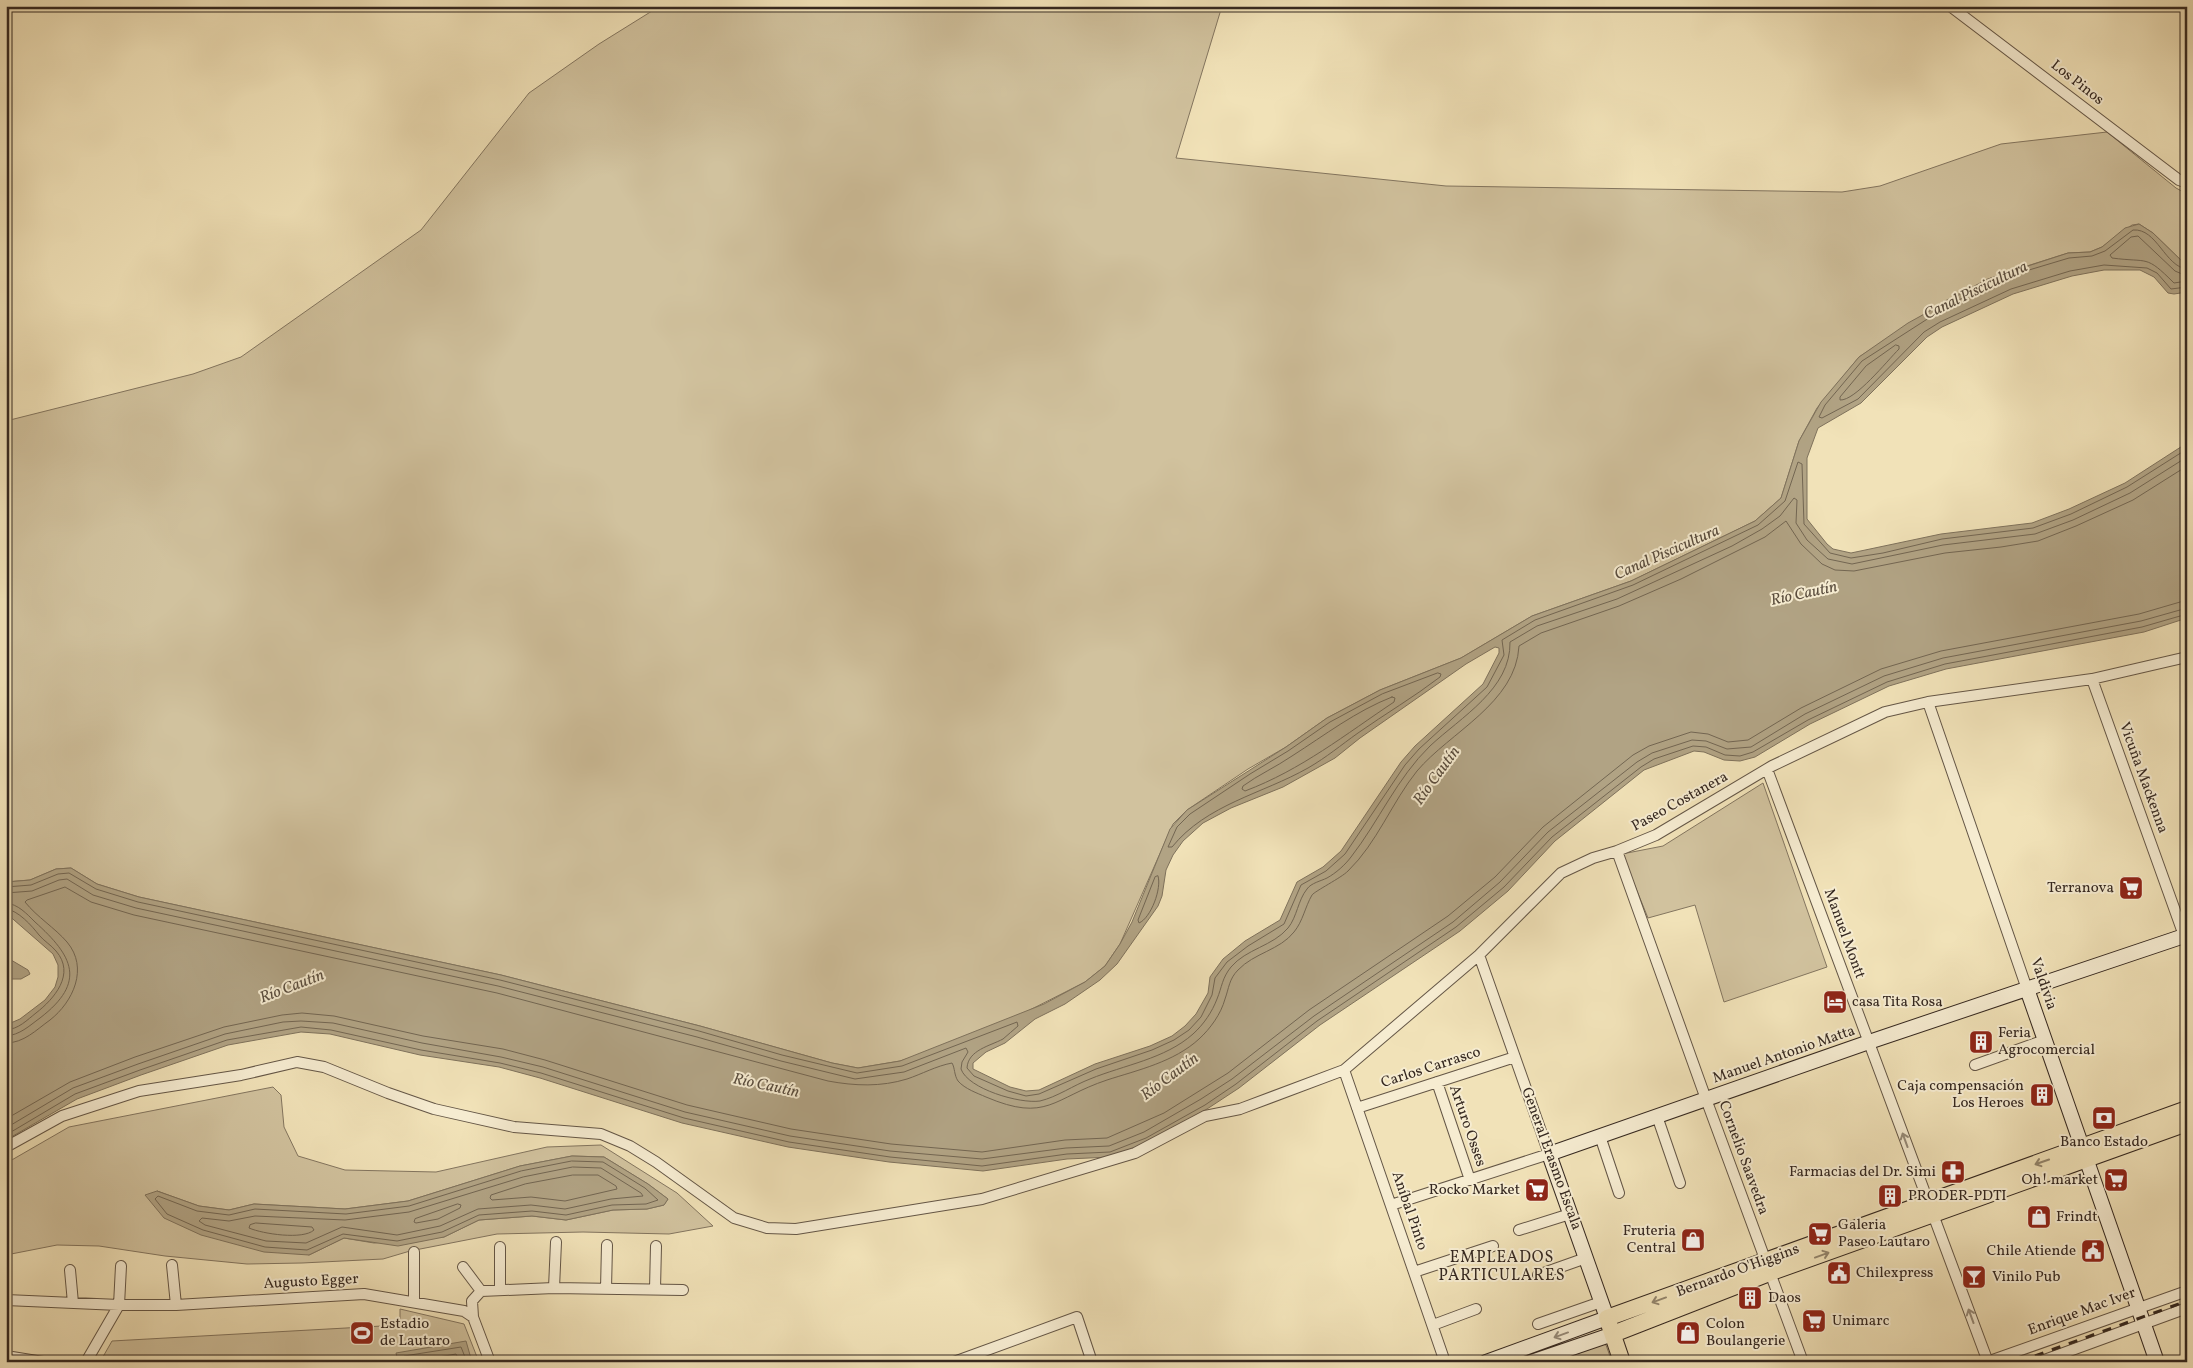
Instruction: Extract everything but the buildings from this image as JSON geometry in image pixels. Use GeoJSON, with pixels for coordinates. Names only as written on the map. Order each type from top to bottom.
{"type":"FeatureCollection","features":[{"type":"Feature","properties":{"kind":"main road","name":"Bernardo O'Higgins"},"geometry":{"type":"LineString","coordinates":[[2085,1153],[2187,1109]]}},
{"type":"Feature","properties":{"kind":"main road","name":"Bernardo O'Higgins"},"geometry":{"type":"LineString","coordinates":[[1610,1326],[1767,1267],[2085,1153],[2187,1123]]}},
{"type":"Feature","properties":{"kind":"main road","name":"General Erasmo Escala"},"geometry":{"type":"LineString","coordinates":[[1610,1326],[1622,1362]]}},
{"type":"Feature","properties":{"kind":"street","name":"Los Pinos"},"geometry":{"type":"LineString","coordinates":[[1950,6],[2179,180],[2187,182]]}},
{"type":"Feature","properties":{"kind":"street","name":"Paseo Costanera"},"geometry":{"type":"LineString","coordinates":[[6,1147],[62,1116],[139,1091],[241,1075],[297,1062],[324,1067],[434,1109],[514,1127],[601,1134],[650,1157],[734,1218],[761,1227],[787,1229],[982,1199],[1135,1154],[1205,1116],[1240,1109],[1344,1070],[1479,955],[1561,873],[1593,858],[1618,851],[1656,835],[1767,769],[1885,712],[1928,702],[2092,679],[2187,657]]}},
{"type":"Feature","properties":{"kind":"street","name":"Vicuña Mackenna"},"geometry":{"type":"LineString","coordinates":[[2092,679],[2186,939]]}},
{"type":"Feature","properties":{"kind":"street","name":"Valdivia"},"geometry":{"type":"LineString","coordinates":[[1928,702],[2157,1362]]}},
{"type":"Feature","properties":{"kind":"street","name":"Manuel Montt"},"geometry":{"type":"LineString","coordinates":[[1767,769],[1987,1362]]}},
{"type":"Feature","properties":{"kind":"street","name":"Cornelio Saavedra"},"geometry":{"type":"LineString","coordinates":[[1618,851],[1706,1099],[1803,1362]]}},
{"type":"Feature","properties":{"kind":"street","name":"Manuel Antonio Matta"},"geometry":{"type":"LineString","coordinates":[[1391,1205],[1549,1154],[2027,989],[2186,939]]}},
{"type":"Feature","properties":{"kind":"street","name":"General Erasmo Escala"},"geometry":{"type":"LineString","coordinates":[[1479,955],[1610,1326]]}},
{"type":"Feature","properties":{"kind":"street"},"geometry":{"type":"LineString","coordinates":[[1975,1065],[2045,1040]]}},
{"type":"Feature","properties":{"kind":"street","name":"Carlos Carrasco"},"geometry":{"type":"LineString","coordinates":[[1358,1108],[1515,1057]]}},
{"type":"Feature","properties":{"kind":"street","name":"Aníbal Pinto"},"geometry":{"type":"LineString","coordinates":[[1344,1070],[1445,1362]]}},
{"type":"Feature","properties":{"kind":"street","name":"Arturo Osses"},"geometry":{"type":"LineString","coordinates":[[1437,1082],[1470,1180]]}},
{"type":"Feature","properties":{"kind":"street"},"geometry":{"type":"LineString","coordinates":[[1657,1116],[1680,1183]]}},
{"type":"Feature","properties":{"kind":"street"},"geometry":{"type":"LineString","coordinates":[[1600,1136],[1619,1193]]}},
{"type":"Feature","properties":{"kind":"street"},"geometry":{"type":"LineString","coordinates":[[1519,1230],[1570,1214]]}},
{"type":"Feature","properties":{"kind":"street"},"geometry":{"type":"LineString","coordinates":[[554,1288],[556,1242]]}},
{"type":"Feature","properties":{"kind":"street"},"geometry":{"type":"LineString","coordinates":[[500,1246],[500,1289]]}},
{"type":"Feature","properties":{"kind":"street"},"geometry":{"type":"LineString","coordinates":[[606,1289],[607,1246]]}},
{"type":"Feature","properties":{"kind":"street"},"geometry":{"type":"LineString","coordinates":[[655,1289],[656,1246]]}},
{"type":"Feature","properties":{"kind":"street"},"geometry":{"type":"LineString","coordinates":[[1414,1272],[1494,1246]]}},
{"type":"Feature","properties":{"kind":"street"},"geometry":{"type":"LineString","coordinates":[[414,1252],[414,1302]]}},
{"type":"Feature","properties":{"kind":"street"},"geometry":{"type":"LineString","coordinates":[[1538,1275],[1586,1258]]}},
{"type":"Feature","properties":{"kind":"street"},"geometry":{"type":"LineString","coordinates":[[172,1265],[176,1305]]}},
{"type":"Feature","properties":{"kind":"street"},"geometry":{"type":"LineString","coordinates":[[86,1362],[119,1305],[121,1266]]}},
{"type":"Feature","properties":{"kind":"street"},"geometry":{"type":"LineString","coordinates":[[463,1267],[481,1291]]}},
{"type":"Feature","properties":{"kind":"street"},"geometry":{"type":"LineString","coordinates":[[70,1270],[73,1303]]}},
{"type":"Feature","properties":{"kind":"street"},"geometry":{"type":"LineString","coordinates":[[490,1362],[473,1317],[472,1301],[481,1291],[554,1288],[683,1290]]}},
{"type":"Feature","properties":{"kind":"street","name":"Enrique Mac Iver"},"geometry":{"type":"LineString","coordinates":[[1987,1362],[2187,1291]]}},
{"type":"Feature","properties":{"kind":"street","name":"Augusto Egger"},"geometry":{"type":"LineString","coordinates":[[6,1300],[119,1305],[176,1305],[364,1294],[464,1311],[473,1317]]}},
{"type":"Feature","properties":{"kind":"street"},"geometry":{"type":"LineString","coordinates":[[1538,1324],[1601,1302]]}},
{"type":"Feature","properties":{"kind":"street"},"geometry":{"type":"LineString","coordinates":[[2039,1362],[2187,1308]]}},
{"type":"Feature","properties":{"kind":"street"},"geometry":{"type":"LineString","coordinates":[[1432,1325],[1476,1309]]}},
{"type":"Feature","properties":{"kind":"street"},"geometry":{"type":"LineString","coordinates":[[954,1362],[1077,1317],[1092,1362]]}},
{"type":"Feature","properties":{"kind":"street","name":"Bernardo O'Higgins"},"geometry":{"type":"LineString","coordinates":[[1486,1362],[1610,1326]]}},
{"type":"Feature","properties":{"kind":"street","name":"Bernardo O'Higgins"},"geometry":{"type":"LineString","coordinates":[[1531,1362],[1610,1326]]}},
{"type":"Feature","properties":{"kind":"street"},"geometry":{"type":"LineString","coordinates":[[6,1356],[43,1362]]}},
{"type":"Feature","properties":{"kind":"shaded area"},"geometry":{"type":"Polygon","coordinates":[[[660,6],[1222,6],[1176,158],[1446,186],[1842,192],[1880,186],[2001,144],[2107,132],[2176,188],[2187,194],[2187,266],[2153,233],[2139,224],[2132,225],[2102,247],[2090,252],[2068,253],[2008,272],[1988,279],[1943,302],[1859,357],[1817,408],[1799,441],[1781,498],[1755,521],[1631,581],[1532,616],[1461,658],[1380,690],[1327,718],[1286,747],[1248,769],[1187,810],[1173,824],[1120,944],[1105,966],[1085,982],[1020,1015],[900,1061],[858,1068],[832,1063],[700,1026],[501,975],[139,897],[97,884],[71,868],[56,869],[30,880],[6,882],[6,421],[193,374],[241,357],[421,230],[529,93],[599,44],[660,6]]]}},
{"type":"Feature","properties":{"kind":"shaded area"},"geometry":{"type":"Polygon","coordinates":[[[1763,783],[1827,967],[1724,1002],[1695,905],[1648,918],[1622,854],[1663,846],[1763,783]]]}},
{"type":"Feature","properties":{"kind":"shaded area"},"geometry":{"type":"Polygon","coordinates":[[[273,1087],[281,1095],[284,1127],[298,1156],[345,1170],[436,1172],[547,1147],[601,1145],[677,1193],[713,1226],[669,1234],[583,1232],[497,1234],[410,1251],[383,1259],[302,1263],[247,1264],[165,1256],[99,1246],[57,1245],[6,1255],[6,1164],[69,1127],[273,1087]],[[572,1156],[520,1166],[408,1201],[345,1209],[254,1204],[229,1210],[199,1206],[157,1191],[309,1255],[344,1238],[374,1243],[444,1237],[479,1220],[532,1216],[566,1220],[613,1210],[647,1209],[664,1205],[668,1199],[648,1184],[604,1157],[572,1156]]]}},
{"type":"Feature","properties":{"kind":"shaded area","name":"Estadio de Lautaro"},"geometry":{"type":"Polygon","coordinates":[[[400,1309],[464,1324],[479,1362],[100,1362],[112,1341],[400,1325],[400,1309]]]}},
{"type":"Feature","properties":{"kind":"shaded area"},"geometry":{"type":"Polygon","coordinates":[[[1598,1342],[1606,1345],[1612,1362],[1543,1362],[1598,1342]]]}},
{"type":"Feature","properties":{"kind":"water"},"geometry":{"type":"Polygon","coordinates":[[[2139,224],[2153,233],[2187,266],[2187,292],[2168,293],[2154,277],[2140,270],[2104,270],[2072,276],[2013,294],[1942,327],[1927,337],[1861,403],[1818,428],[1807,458],[1807,519],[1833,549],[1851,553],[1941,534],[2032,523],[2069,509],[2125,483],[2187,443],[2187,618],[2144,632],[1946,669],[1889,686],[1810,724],[1755,757],[1740,761],[1724,760],[1704,752],[1694,751],[1644,770],[1555,841],[1508,891],[1460,931],[1320,1025],[1239,1088],[1207,1109],[1148,1142],[1111,1157],[1067,1159],[983,1171],[889,1162],[788,1147],[682,1123],[499,1067],[420,1055],[330,1034],[301,1032],[228,1045],[141,1075],[77,1099],[6,1140],[6,1025],[20,1019],[45,1000],[55,987],[58,977],[58,965],[53,954],[6,913],[6,882],[30,880],[56,869],[71,868],[97,884],[139,897],[501,975],[700,1026],[832,1063],[858,1068],[900,1061],[1044,1004],[1085,982],[1105,966],[1132,922],[1170,829],[1187,810],[1286,747],[1327,718],[1380,690],[1461,658],[1532,616],[1631,581],[1755,521],[1781,498],[1799,441],[1821,402],[1859,357],[1908,323],[1988,279],[2068,253],[2090,252],[2102,247],[2125,228],[2139,224]],[[1495,647],[1466,664],[1360,738],[1335,758],[1283,787],[1231,808],[1203,823],[1183,841],[1173,855],[1166,870],[1162,896],[1158,906],[1117,964],[1100,980],[1065,1004],[1035,1019],[1005,1043],[986,1052],[973,1063],[973,1069],[1010,1087],[1026,1091],[1039,1090],[1095,1064],[1150,1046],[1172,1036],[1185,1026],[1196,1014],[1208,993],[1210,977],[1223,959],[1245,941],[1280,920],[1297,882],[1323,867],[1341,851],[1401,762],[1415,746],[1483,684],[1499,653],[1499,648],[1495,647]]]}},
{"type":"Feature","properties":{"kind":"water"},"geometry":{"type":"Polygon","coordinates":[[[6,957],[28,970],[30,974],[21,979],[6,979],[6,957]]]}},
{"type":"Feature","properties":{"kind":"water"},"geometry":{"type":"Polygon","coordinates":[[[572,1156],[604,1157],[648,1184],[668,1199],[664,1205],[647,1209],[613,1210],[566,1220],[532,1216],[479,1220],[444,1237],[398,1246],[344,1238],[309,1255],[264,1252],[201,1235],[164,1218],[145,1195],[157,1191],[199,1206],[229,1210],[254,1204],[345,1209],[408,1201],[520,1166],[572,1156]]]}},
{"type":"Feature","properties":{"kind":"water"},"geometry":{"type":"Polygon","coordinates":[[[466,1341],[472,1362],[398,1362],[396,1353],[466,1341]]]}},
{"type":"Feature","properties":{"kind":"railway"},"geometry":{"type":"LineString","coordinates":[[2018,1362],[2187,1301]]}},
{"type":"Feature","properties":{"kind":"place","name":"Terranova"},"geometry":{"type":"Point","coordinates":[2131,888]}},
{"type":"Feature","properties":{"kind":"place","name":"casa Tita Rosa"},"geometry":{"type":"Point","coordinates":[1835,1002]}},
{"type":"Feature","properties":{"kind":"place","name":"Feria Agrocomercial"},"geometry":{"type":"Point","coordinates":[1981,1042]}},
{"type":"Feature","properties":{"kind":"place","name":"Caja compensación Los Heroes"},"geometry":{"type":"Point","coordinates":[2042,1095]}},
{"type":"Feature","properties":{"kind":"place","name":"Banco Estado"},"geometry":{"type":"Point","coordinates":[2104,1118]}},
{"type":"Feature","properties":{"kind":"place","name":"Farmacias del Dr. Simi"},"geometry":{"type":"Point","coordinates":[1953,1172]}},
{"type":"Feature","properties":{"kind":"place","name":"Oh! market"},"geometry":{"type":"Point","coordinates":[2116,1180]}},
{"type":"Feature","properties":{"kind":"place","name":"Rocko Market"},"geometry":{"type":"Point","coordinates":[1537,1190]}},
{"type":"Feature","properties":{"kind":"place","name":"PRODER-PDTI"},"geometry":{"type":"Point","coordinates":[1890,1196]}},
{"type":"Feature","properties":{"kind":"place","name":"Frindt"},"geometry":{"type":"Point","coordinates":[2039,1217]}},
{"type":"Feature","properties":{"kind":"place","name":"Galeria Paseo Lautaro"},"geometry":{"type":"Point","coordinates":[1820,1234]}},
{"type":"Feature","properties":{"kind":"place","name":"Fruteria Central"},"geometry":{"type":"Point","coordinates":[1693,1240]}},
{"type":"Feature","properties":{"kind":"place","name":"Chile Atiende"},"geometry":{"type":"Point","coordinates":[2093,1251]}},
{"type":"Feature","properties":{"kind":"place","name":"Chilexpress"},"geometry":{"type":"Point","coordinates":[1839,1273]}},
{"type":"Feature","properties":{"kind":"place","name":"Vinilo Pub"},"geometry":{"type":"Point","coordinates":[1974,1277]}},
{"type":"Feature","properties":{"kind":"place","name":"Daos"},"geometry":{"type":"Point","coordinates":[1750,1298]}},
{"type":"Feature","properties":{"kind":"place","name":"Unimarc"},"geometry":{"type":"Point","coordinates":[1814,1321]}},
{"type":"Feature","properties":{"kind":"place","name":"Estadio de Lautaro"},"geometry":{"type":"Point","coordinates":[362,1333]}},
{"type":"Feature","properties":{"kind":"place","name":"Colon Boulangerie"},"geometry":{"type":"Point","coordinates":[1688,1333]}},
{"type":"Feature","properties":{"kind":"district","name":"EMPLEADOS PARTICULARES"},"geometry":{"type":"Point","coordinates":[1502,1267]}},
{"type":"Feature","properties":{"kind":"water label","name":"Canal Piscicultura"},"geometry":{"type":"Point","coordinates":[1976,291]}},
{"type":"Feature","properties":{"kind":"water label","name":"Canal Piscicultura"},"geometry":{"type":"Point","coordinates":[1667,553]}},
{"type":"Feature","properties":{"kind":"water label","name":"Río Cautín"},"geometry":{"type":"Point","coordinates":[1804,594]}},
{"type":"Feature","properties":{"kind":"water label","name":"Río Cautín"},"geometry":{"type":"Point","coordinates":[1437,776]}},
{"type":"Feature","properties":{"kind":"water label","name":"Río Cautín"},"geometry":{"type":"Point","coordinates":[292,987]}},
{"type":"Feature","properties":{"kind":"water label","name":"Río Cautín"},"geometry":{"type":"Point","coordinates":[1170,1077]}},
{"type":"Feature","properties":{"kind":"water label","name":"Río Cautín"},"geometry":{"type":"Point","coordinates":[766,1086]}}]}
